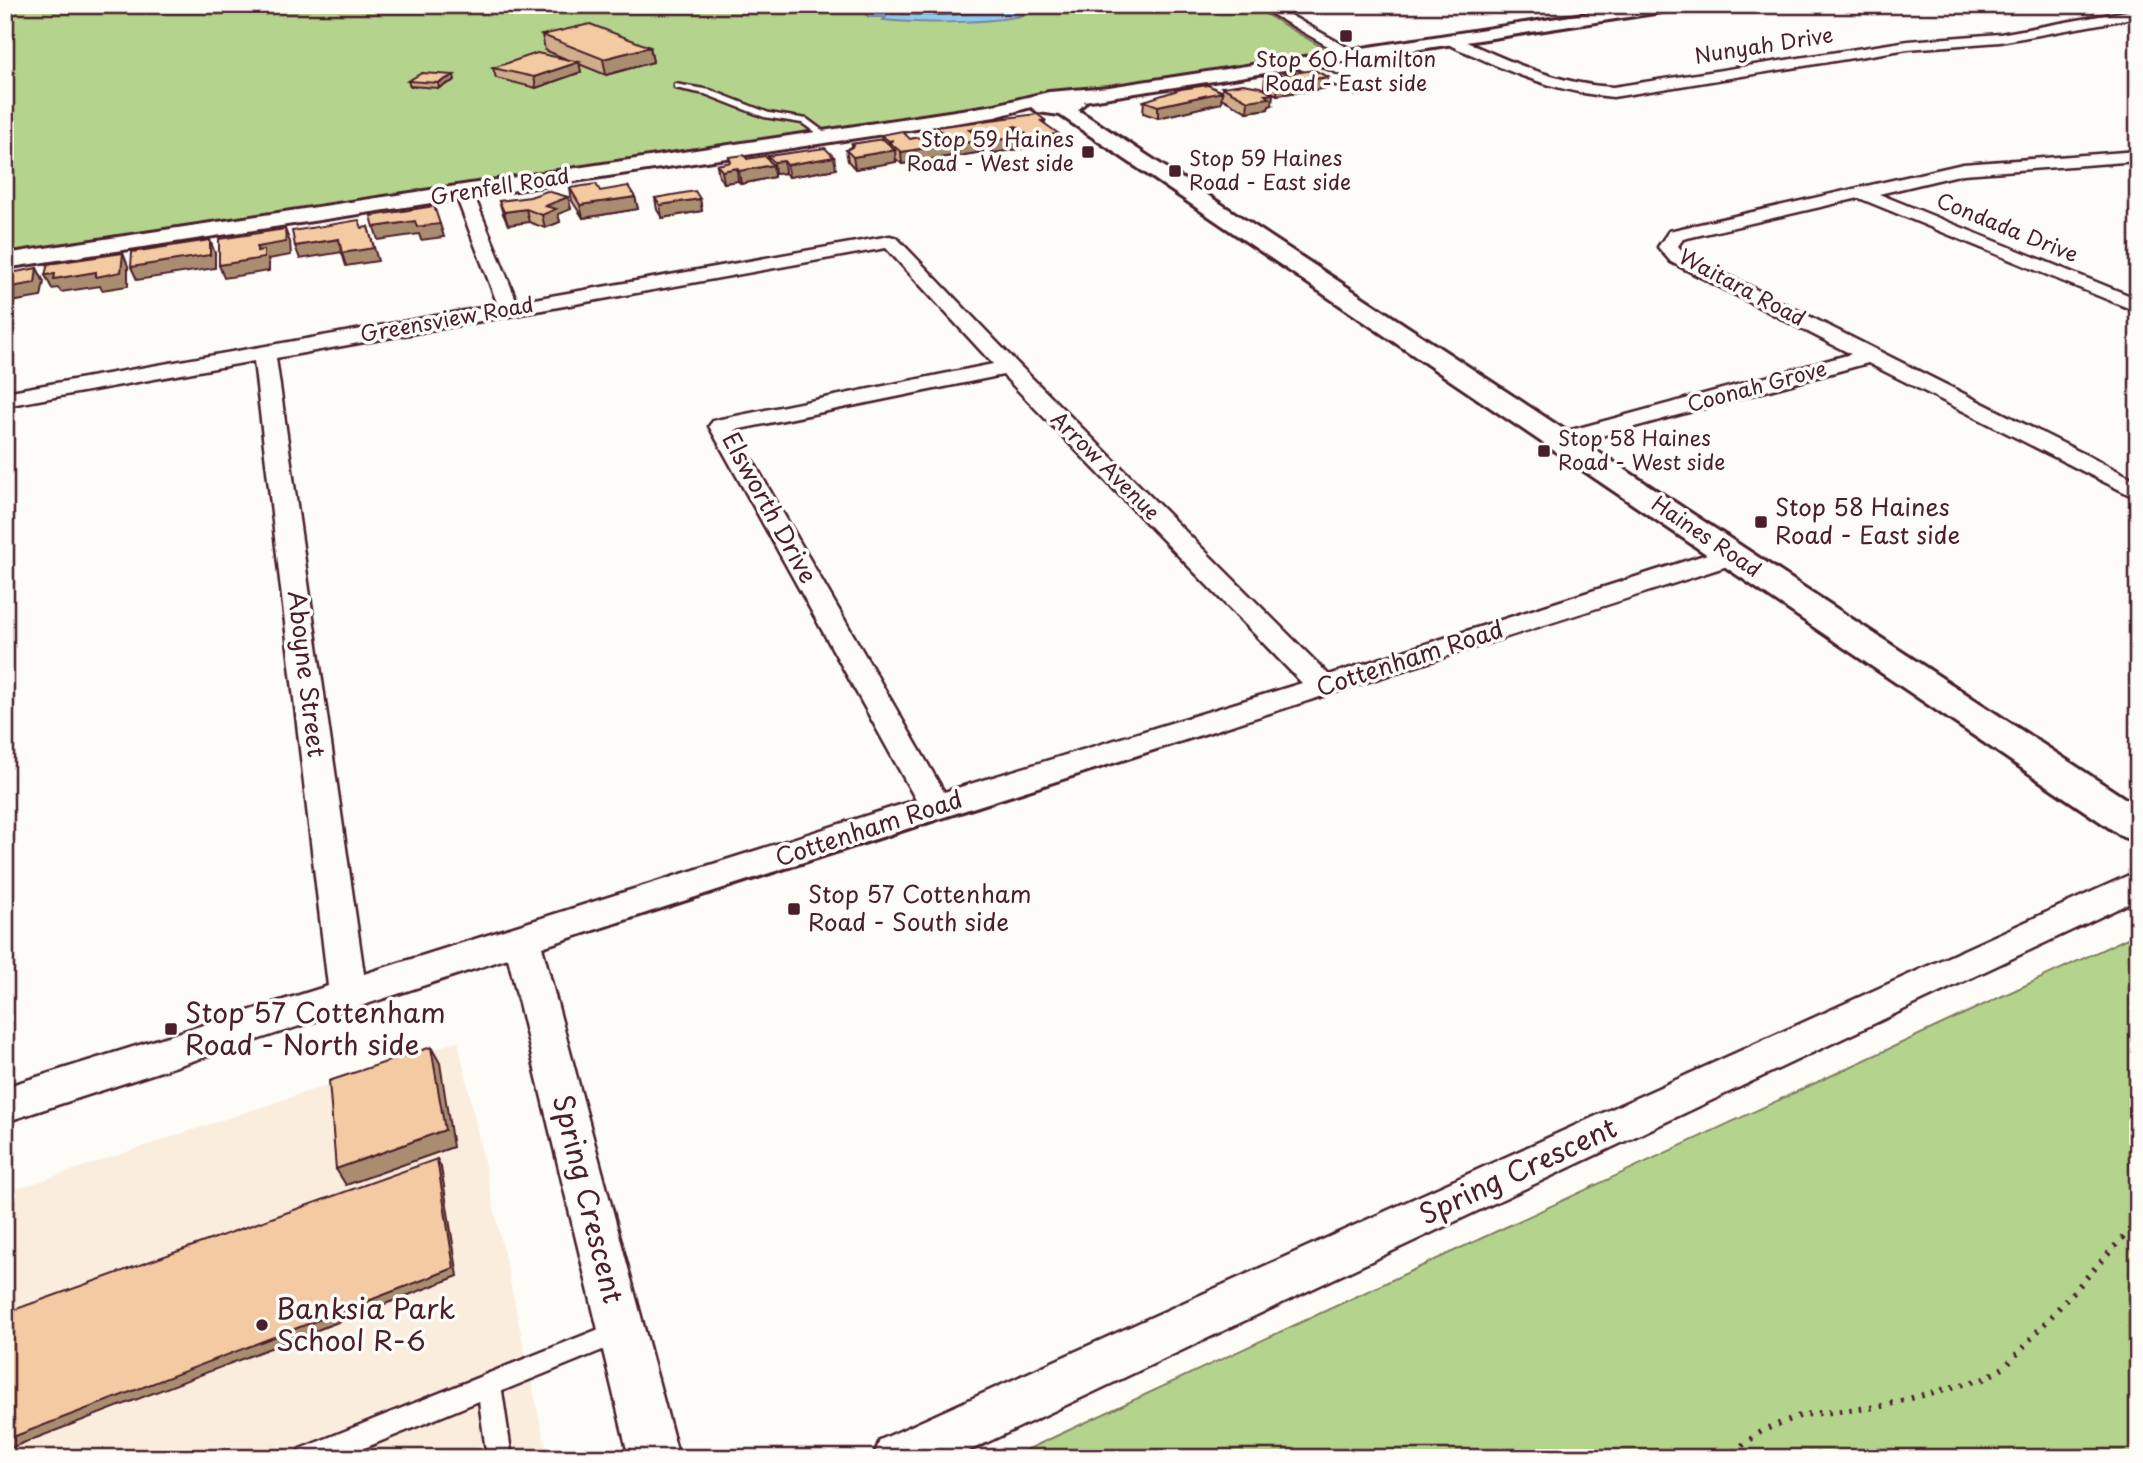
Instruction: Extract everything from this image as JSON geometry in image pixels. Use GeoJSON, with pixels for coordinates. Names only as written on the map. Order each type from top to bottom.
{"type":"FeatureCollection","features":[{"type":"Feature","properties":{"kind":"main road","name":"Grenfell Road"},"geometry":{"type":"LineString","coordinates":[[5,261],[826,136],[1057,104],[1109,93],[1352,54],[1674,5]]}},
{"type":"Feature","properties":{"kind":"main road","name":"Haines Road"},"geometry":{"type":"LineString","coordinates":[[1057,104],[2138,827]]}},
{"type":"Feature","properties":{"kind":"main road"},"geometry":{"type":"LineString","coordinates":[[2138,834],[2135,838],[2138,852]]}},
{"type":"Feature","properties":{"kind":"street"},"geometry":{"type":"LineString","coordinates":[[1262,5],[1352,54]]}},
{"type":"Feature","properties":{"kind":"street","name":"Nunyah Drive"},"geometry":{"type":"LineString","coordinates":[[1448,39],[1557,86],[1614,92],[1908,45],[2000,37],[2138,13]]}},
{"type":"Feature","properties":{"kind":"street"},"geometry":{"type":"LineString","coordinates":[[1299,63],[1360,91]]}},
{"type":"Feature","properties":{"kind":"street","name":"Waitara Road"},"geometry":{"type":"LineString","coordinates":[[2138,156],[1963,169],[1676,235],[1668,247],[1678,258],[2138,491]]}},
{"type":"Feature","properties":{"kind":"street","name":"Condada Drive"},"geometry":{"type":"LineString","coordinates":[[1859,192],[2133,301]]}},
{"type":"Feature","properties":{"kind":"street"},"geometry":{"type":"LineString","coordinates":[[464,193],[510,309]]}},
{"type":"Feature","properties":{"kind":"street","name":"Greensview Road"},"geometry":{"type":"LineString","coordinates":[[5,399],[890,242]]}},
{"type":"Feature","properties":{"kind":"street","name":"Arrow Avenue"},"geometry":{"type":"LineString","coordinates":[[890,242],[1007,367],[1323,687]]}},
{"type":"Feature","properties":{"kind":"street","name":"Aboyne Street"},"geometry":{"type":"LineString","coordinates":[[264,352],[348,997]]}},
{"type":"Feature","properties":{"kind":"street","name":"Coonah Grove"},"geometry":{"type":"LineString","coordinates":[[1561,440],[1872,355]]}},
{"type":"Feature","properties":{"kind":"street","name":"Elsworth Drive"},"geometry":{"type":"LineString","coordinates":[[936,806],[721,426],[1007,367]]}},
{"type":"Feature","properties":{"kind":"street","name":"Cottenham Road"},"geometry":{"type":"LineString","coordinates":[[5,1105],[936,806],[1323,687],[1733,555]]}},
{"type":"Feature","properties":{"kind":"street","name":"Spring Crescent"},"geometry":{"type":"LineString","coordinates":[[898,1458],[2138,884]]}},
{"type":"Feature","properties":{"kind":"street","name":"Spring Crescent"},"geometry":{"type":"LineString","coordinates":[[522,940],[653,1458]]}},
{"type":"Feature","properties":{"kind":"lane"},"geometry":{"type":"LineString","coordinates":[[678,86],[707,92],[767,115],[800,119],[826,136]]}},
{"type":"Feature","properties":{"kind":"lane"},"geometry":{"type":"LineString","coordinates":[[309,1458],[622,1331]]}},
{"type":"Feature","properties":{"kind":"lane"},"geometry":{"type":"LineString","coordinates":[[489,1385],[500,1458]]}},
{"type":"Feature","properties":{"kind":"path"},"geometry":{"type":"LineString","coordinates":[[1725,1458],[1763,1430],[1802,1415],[1878,1407],[1983,1379],[2005,1367],[2138,1222]]}},
{"type":"Feature","properties":{"kind":"shaded area","name":"Banksia Park School R-6"},"geometry":{"type":"Polygon","coordinates":[[[458,1041],[548,1458],[5,1458],[5,1193],[458,1041]]]}},
{"type":"Feature","properties":{"kind":"green space"},"geometry":{"type":"Polygon","coordinates":[[[5,5],[1250,5],[1325,49],[1317,53],[1084,90],[1040,94],[1021,100],[5,253],[5,5]]]}},
{"type":"Feature","properties":{"kind":"green space"},"geometry":{"type":"Polygon","coordinates":[[[2138,933],[2138,1458],[1009,1458],[2138,933]]]}},
{"type":"Feature","properties":{"kind":"water"},"geometry":{"type":"Polygon","coordinates":[[[853,5],[1032,5],[1038,11],[984,21],[918,22],[869,17],[853,5]]]}},
{"type":"Feature","properties":{"kind":"building"},"geometry":{"type":"Polygon","coordinates":[[[590,24],[650,47],[603,59],[542,35],[590,24]]]}},
{"type":"Feature","properties":{"kind":"building"},"geometry":{"type":"Polygon","coordinates":[[[537,53],[579,62],[534,77],[493,68],[537,53]]]}},
{"type":"Feature","properties":{"kind":"building"},"geometry":{"type":"Polygon","coordinates":[[[1314,70],[1328,77],[1278,84],[1265,77],[1314,70]]]}},
{"type":"Feature","properties":{"kind":"building"},"geometry":{"type":"Polygon","coordinates":[[[422,73],[454,75],[438,83],[408,81],[422,73]]]}},
{"type":"Feature","properties":{"kind":"building"},"geometry":{"type":"Polygon","coordinates":[[[1243,84],[1260,87],[1273,94],[1265,95],[1269,98],[1248,101],[1222,87],[1243,84]]]}},
{"type":"Feature","properties":{"kind":"building"},"geometry":{"type":"Polygon","coordinates":[[[1208,85],[1222,92],[1158,106],[1144,101],[1181,89],[1208,85]]]}},
{"type":"Feature","properties":{"kind":"building"},"geometry":{"type":"Polygon","coordinates":[[[1037,114],[1045,120],[1041,121],[1059,134],[1030,137],[1016,126],[1012,127],[1025,136],[992,141],[976,129],[969,130],[983,140],[958,144],[936,127],[1037,114]]]}},
{"type":"Feature","properties":{"kind":"building"},"geometry":{"type":"Polygon","coordinates":[[[902,131],[910,139],[939,134],[952,144],[901,152],[889,142],[893,140],[889,141],[881,135],[902,131]]]}},
{"type":"Feature","properties":{"kind":"building"},"geometry":{"type":"Polygon","coordinates":[[[883,139],[895,150],[853,157],[846,150],[854,146],[852,144],[883,139]]]}},
{"type":"Feature","properties":{"kind":"building"},"geometry":{"type":"Polygon","coordinates":[[[825,148],[834,157],[787,165],[784,161],[774,162],[768,156],[825,148]]]}},
{"type":"Feature","properties":{"kind":"building"},"geometry":{"type":"Polygon","coordinates":[[[744,155],[747,159],[765,156],[773,165],[722,171],[717,165],[731,162],[729,157],[744,155]]]}},
{"type":"Feature","properties":{"kind":"building"},"geometry":{"type":"Polygon","coordinates":[[[596,184],[600,191],[628,186],[635,197],[580,205],[570,188],[596,184]]]}},
{"type":"Feature","properties":{"kind":"building"},"geometry":{"type":"Polygon","coordinates":[[[547,191],[568,197],[545,206],[556,209],[542,215],[526,209],[504,212],[499,201],[530,197],[547,191]]]}},
{"type":"Feature","properties":{"kind":"building"},"geometry":{"type":"Polygon","coordinates":[[[695,191],[700,199],[660,205],[655,198],[695,191]]]}},
{"type":"Feature","properties":{"kind":"building"},"geometry":{"type":"Polygon","coordinates":[[[434,206],[440,224],[417,227],[415,221],[374,227],[371,216],[434,206]]]}},
{"type":"Feature","properties":{"kind":"building"},"geometry":{"type":"Polygon","coordinates":[[[359,220],[362,228],[368,227],[374,248],[342,253],[339,239],[295,246],[292,231],[359,220]]]}},
{"type":"Feature","properties":{"kind":"building"},"geometry":{"type":"Polygon","coordinates":[[[285,229],[286,242],[257,247],[257,251],[264,250],[264,258],[219,265],[219,239],[285,229]]]}},
{"type":"Feature","properties":{"kind":"building"},"geometry":{"type":"Polygon","coordinates":[[[210,240],[210,255],[131,267],[132,252],[210,240]]]}},
{"type":"Feature","properties":{"kind":"building"},"geometry":{"type":"Polygon","coordinates":[[[123,253],[121,272],[96,277],[96,272],[54,279],[55,274],[45,275],[48,264],[123,253]]]}},
{"type":"Feature","properties":{"kind":"building"},"geometry":{"type":"Polygon","coordinates":[[[37,268],[35,283],[5,288],[5,274],[37,268]]]}},
{"type":"Feature","properties":{"kind":"building"},"geometry":{"type":"Polygon","coordinates":[[[431,1047],[445,1130],[336,1169],[329,1081],[431,1047]]]}},
{"type":"Feature","properties":{"kind":"building"},"geometry":{"type":"Polygon","coordinates":[[[437,1159],[454,1268],[5,1440],[5,1313],[437,1159]]]}},
{"type":"Feature","properties":{"kind":"place","name":"Stop 60 Hamilton Road - East side"},"geometry":{"type":"Point","coordinates":[1346,36]}},
{"type":"Feature","properties":{"kind":"place","name":"Stop 59 Haines Road - West side"},"geometry":{"type":"Point","coordinates":[1088,152]}},
{"type":"Feature","properties":{"kind":"place","name":"Stop 59 Haines Road - East side"},"geometry":{"type":"Point","coordinates":[1175,171]}},
{"type":"Feature","properties":{"kind":"place","name":"Stop 58 Haines Road - West side"},"geometry":{"type":"Point","coordinates":[1544,451]}},
{"type":"Feature","properties":{"kind":"place","name":"Stop 58 Haines Road - East side"},"geometry":{"type":"Point","coordinates":[1761,522]}},
{"type":"Feature","properties":{"kind":"place","name":"Stop 57 Cottenham Road - South side"},"geometry":{"type":"Point","coordinates":[794,909]}},
{"type":"Feature","properties":{"kind":"place","name":"Stop 57 Cottenham Road - North side"},"geometry":{"type":"Point","coordinates":[171,1029]}},
{"type":"Feature","properties":{"kind":"place","name":"Banksia Park School R-6"},"geometry":{"type":"Point","coordinates":[262,1325]}}]}
